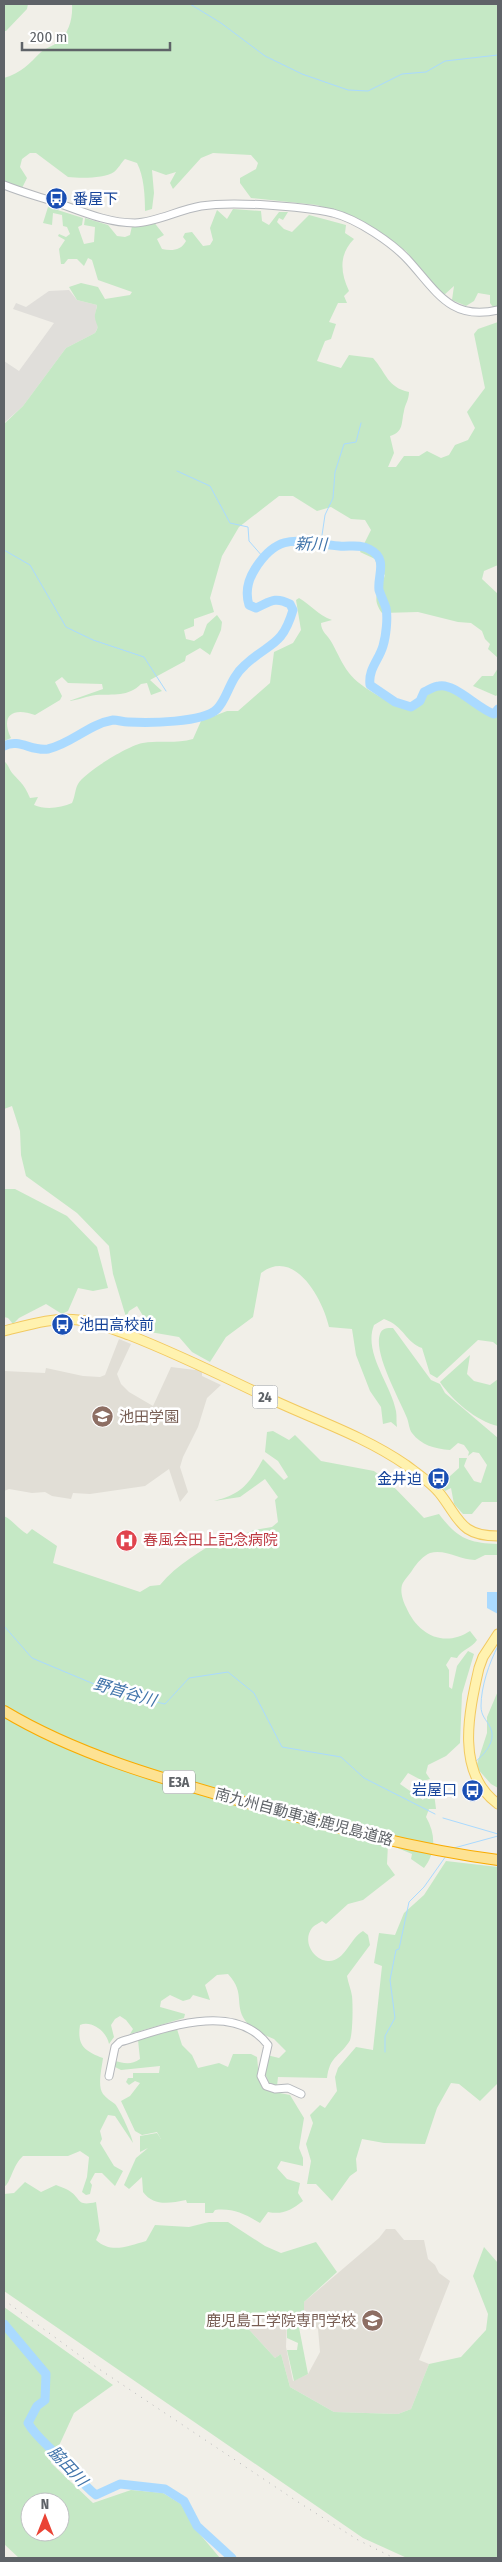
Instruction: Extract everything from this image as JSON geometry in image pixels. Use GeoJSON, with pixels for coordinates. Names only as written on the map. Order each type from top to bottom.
{"type":"FeatureCollection","features":[{"type":"Feature","properties":{"kind":"highway","name":"南九州自動車道;鹿児島道路"},"geometry":{"type":"LineString","coordinates":[[4,1711],[49,1735],[121,1764],[206,1791],[361,1834],[456,1855],[498,1860]]}},
{"type":"Feature","properties":{"kind":"main road","name":"24"},"geometry":{"type":"LineString","coordinates":[[4,1331],[48,1321],[76,1320],[106,1326],[182,1356],[259,1394],[373,1444],[425,1479],[440,1494],[454,1518],[468,1529],[480,1534],[498,1536]]}},
{"type":"Feature","properties":{"kind":"main road"},"geometry":{"type":"LineString","coordinates":[[498,1634],[483,1657],[479,1668],[469,1743],[472,1773],[484,1792],[498,1804]]}},
{"type":"Feature","properties":{"kind":"street"},"geometry":{"type":"LineString","coordinates":[[4,185],[120,222],[142,222],[189,209],[212,205],[308,209],[336,214],[393,246],[409,261],[431,288],[451,304],[469,312],[485,313],[498,310]]}},
{"type":"Feature","properties":{"kind":"street"},"geometry":{"type":"LineString","coordinates":[[109,2076],[115,2047],[120,2042],[178,2025],[220,2020],[247,2029],[268,2045],[261,2076],[266,2086],[274,2089],[288,2088],[301,2094]]}},
{"type":"Feature","properties":{"kind":"shaded area"},"geometry":{"type":"Polygon","coordinates":[[[69,290],[77,300],[97,305],[95,315],[98,323],[97,329],[95,333],[66,348],[23,406],[4,423],[4,361],[19,371],[54,323],[13,309],[16,303],[26,307],[49,291],[69,290]]]}},
{"type":"Feature","properties":{"kind":"shaded area","name":"池田学園"},"geometry":{"type":"Polygon","coordinates":[[[119,1339],[131,1344],[117,1374],[121,1384],[129,1392],[153,1406],[171,1367],[195,1370],[197,1368],[202,1371],[202,1376],[221,1385],[207,1398],[198,1427],[183,1457],[180,1467],[188,1492],[180,1502],[169,1469],[145,1486],[90,1494],[73,1493],[71,1499],[52,1496],[45,1492],[32,1493],[9,1489],[4,1491],[4,1371],[45,1373],[46,1368],[83,1376],[100,1377],[105,1375],[119,1339]]]}},
{"type":"Feature","properties":{"kind":"shaded area","name":"鹿児島工学院専門学校"},"geometry":{"type":"Polygon","coordinates":[[[386,2229],[395,2229],[404,2240],[424,2240],[428,2259],[435,2265],[439,2273],[450,2281],[419,2360],[429,2364],[411,2409],[398,2414],[334,2412],[290,2387],[281,2354],[275,2358],[244,2324],[253,2314],[287,2319],[286,2347],[293,2381],[308,2374],[320,2352],[318,2329],[304,2315],[304,2302],[379,2238],[386,2229]]]}},
{"type":"Feature","properties":{"kind":"green space"},"geometry":{"type":"Polygon","coordinates":[[[4,4],[28,4],[27,9],[6,31],[4,31],[4,4]]]}},
{"type":"Feature","properties":{"kind":"green space"},"geometry":{"type":"Polygon","coordinates":[[[72,4],[498,4],[498,306],[493,307],[490,303],[490,295],[478,293],[474,301],[466,306],[452,300],[454,286],[444,295],[434,286],[406,251],[350,216],[317,205],[251,198],[240,183],[240,178],[256,169],[258,163],[251,155],[213,153],[201,158],[173,189],[170,183],[176,172],[166,175],[152,170],[154,193],[152,209],[145,211],[144,186],[139,168],[137,163],[125,159],[115,171],[104,176],[91,178],[68,177],[36,153],[30,153],[22,159],[20,167],[27,178],[22,188],[4,182],[4,78],[20,71],[41,52],[62,38],[70,25],[72,4]]]}},
{"type":"Feature","properties":{"kind":"green space"},"geometry":{"type":"Polygon","coordinates":[[[48,207],[83,218],[82,225],[78,227],[84,244],[94,242],[95,227],[84,225],[85,218],[108,225],[117,236],[125,237],[130,235],[132,226],[153,221],[164,235],[157,239],[162,249],[169,250],[176,250],[181,247],[186,241],[183,237],[185,233],[192,232],[203,246],[210,245],[213,240],[210,228],[217,210],[227,219],[233,209],[261,211],[262,221],[269,225],[279,212],[288,212],[283,220],[279,218],[277,222],[284,229],[292,232],[309,215],[346,225],[345,233],[354,239],[343,257],[342,264],[349,291],[344,296],[347,303],[338,303],[329,322],[336,324],[331,339],[325,341],[317,361],[341,368],[349,355],[373,358],[396,387],[409,392],[401,427],[398,432],[390,436],[394,453],[388,467],[396,467],[404,456],[419,456],[427,451],[441,458],[449,455],[455,445],[468,440],[475,428],[467,412],[485,388],[474,334],[478,329],[498,322],[498,565],[484,571],[482,579],[498,594],[498,658],[488,649],[490,644],[485,639],[482,631],[471,623],[458,622],[418,612],[382,613],[376,598],[385,575],[378,569],[375,559],[360,552],[371,530],[365,520],[351,519],[331,507],[317,511],[293,496],[279,496],[239,527],[222,556],[210,598],[214,612],[194,619],[194,626],[184,630],[186,639],[194,641],[203,635],[207,624],[217,615],[222,622],[221,630],[210,655],[200,648],[186,656],[185,661],[150,680],[162,691],[151,695],[147,683],[141,684],[126,693],[96,695],[69,701],[103,689],[102,684],[68,683],[62,677],[55,682],[62,696],[60,700],[35,715],[20,712],[11,715],[7,724],[11,738],[4,741],[4,424],[23,406],[66,348],[96,331],[95,316],[97,305],[77,300],[69,287],[81,283],[98,287],[105,299],[130,295],[132,292],[98,280],[92,260],[88,258],[84,266],[77,259],[68,259],[64,264],[61,264],[59,249],[65,240],[58,236],[59,234],[66,237],[70,234],[67,227],[63,226],[62,215],[53,213],[52,225],[43,223],[48,207]]]}},
{"type":"Feature","properties":{"kind":"green space"},"geometry":{"type":"Polygon","coordinates":[[[299,598],[332,620],[321,623],[321,626],[344,666],[354,679],[378,696],[412,710],[432,686],[443,683],[458,689],[482,706],[498,712],[498,1346],[493,1342],[478,1340],[437,1378],[430,1374],[422,1348],[412,1342],[396,1326],[384,1319],[374,1325],[372,1346],[393,1401],[397,1427],[391,1422],[383,1424],[381,1407],[370,1391],[356,1355],[352,1329],[329,1327],[321,1304],[306,1280],[296,1272],[285,1267],[273,1267],[261,1273],[253,1317],[226,1337],[210,1362],[192,1352],[179,1337],[144,1331],[145,1319],[137,1306],[129,1311],[126,1317],[113,1274],[109,1246],[77,1213],[26,1176],[21,1155],[20,1131],[12,1106],[4,1109],[4,761],[30,798],[38,797],[34,805],[43,808],[53,808],[72,803],[77,786],[82,779],[98,766],[136,745],[193,739],[201,721],[227,711],[238,711],[270,683],[274,652],[293,643],[301,630],[296,600],[299,598]]]}},
{"type":"Feature","properties":{"kind":"green space"},"geometry":{"type":"Polygon","coordinates":[[[498,668],[498,694],[496,696],[473,686],[482,676],[493,676],[498,668]]]}},
{"type":"Feature","properties":{"kind":"green space"},"geometry":{"type":"Polygon","coordinates":[[[4,1189],[15,1189],[67,1216],[97,1247],[108,1288],[93,1291],[78,1288],[68,1311],[62,1314],[46,1304],[19,1318],[13,1324],[8,1318],[4,1317],[4,1189]]]}},
{"type":"Feature","properties":{"kind":"green space"},"geometry":{"type":"Polygon","coordinates":[[[393,1328],[431,1380],[440,1384],[445,1393],[498,1438],[498,1502],[482,1502],[472,1514],[463,1514],[454,1504],[451,1488],[445,1491],[434,1475],[436,1469],[449,1477],[459,1468],[459,1458],[467,1458],[464,1466],[474,1481],[481,1483],[487,1465],[479,1453],[473,1452],[468,1456],[469,1452],[464,1445],[458,1443],[450,1450],[439,1449],[429,1446],[412,1433],[380,1353],[379,1342],[381,1332],[385,1329],[393,1328]]]}},
{"type":"Feature","properties":{"kind":"green space"},"geometry":{"type":"Polygon","coordinates":[[[470,1355],[467,1374],[474,1381],[490,1385],[498,1379],[498,1426],[481,1420],[465,1409],[440,1382],[470,1355]]]}},
{"type":"Feature","properties":{"kind":"green space"},"geometry":{"type":"Polygon","coordinates":[[[273,1431],[289,1440],[295,1435],[321,1461],[374,1471],[390,1483],[424,1518],[439,1514],[452,1529],[464,1538],[498,1544],[498,1555],[485,1555],[475,1560],[442,1552],[430,1553],[418,1562],[402,1585],[402,1596],[411,1617],[425,1631],[433,1636],[451,1638],[470,1631],[477,1640],[457,1658],[451,1657],[446,1665],[449,1670],[449,1687],[452,1689],[457,1666],[468,1651],[474,1654],[462,1694],[460,1743],[446,1756],[428,1765],[426,1773],[430,1779],[423,1781],[408,1773],[400,1784],[423,1800],[433,1785],[436,1809],[429,1809],[426,1817],[433,1837],[431,1856],[424,1868],[411,1859],[412,1854],[388,1844],[387,1864],[395,1875],[363,1900],[348,1904],[326,1924],[322,1921],[314,1926],[309,1933],[309,1944],[314,1954],[328,1961],[339,1958],[358,1934],[363,1931],[368,1935],[370,1945],[347,1976],[352,1993],[351,2034],[349,2042],[332,2061],[327,2078],[278,2077],[277,2086],[270,2085],[264,2071],[267,2055],[279,2058],[286,2051],[274,2039],[245,2027],[248,2024],[243,2018],[234,1981],[228,1974],[217,1975],[205,1985],[210,2000],[193,1995],[190,1999],[183,2001],[170,1995],[161,2001],[160,2007],[185,2014],[184,2018],[130,2034],[133,2029],[120,2016],[111,2025],[114,2037],[109,2044],[105,2035],[98,2028],[89,2024],[80,2025],[79,2032],[83,2046],[91,2053],[103,2058],[100,2076],[101,2091],[117,2107],[133,2143],[115,2116],[108,2115],[100,2131],[102,2139],[100,2143],[114,2166],[123,2171],[115,2186],[102,2173],[95,2173],[90,2182],[92,2185],[90,2194],[86,2195],[82,2192],[87,2177],[89,2157],[80,2151],[68,2156],[23,2156],[16,2164],[4,2187],[4,1516],[27,1534],[32,1529],[57,1546],[53,1563],[140,1592],[150,1586],[160,1585],[182,1564],[225,1536],[230,1540],[254,1530],[272,1527],[278,1522],[275,1500],[278,1497],[265,1479],[240,1497],[214,1501],[231,1495],[244,1487],[263,1459],[284,1480],[288,1477],[278,1461],[265,1452],[267,1432],[273,1431]]]}},
{"type":"Feature","properties":{"kind":"green space"},"geometry":{"type":"Polygon","coordinates":[[[498,1691],[498,1788],[491,1784],[476,1767],[487,1733],[487,1717],[498,1691]]]}},
{"type":"Feature","properties":{"kind":"green space"},"geometry":{"type":"Polygon","coordinates":[[[446,1861],[498,1867],[498,2083],[480,2101],[459,2084],[451,2083],[437,2108],[425,2144],[384,2143],[362,2139],[356,2159],[357,2171],[350,2176],[332,2201],[316,2184],[307,2184],[311,2161],[306,2144],[313,2123],[310,2115],[320,2105],[325,2108],[337,2091],[335,2077],[338,2068],[356,2047],[373,2050],[382,1966],[374,1963],[379,1933],[395,1935],[404,1913],[424,1895],[446,1861]]]}},
{"type":"Feature","properties":{"kind":"green space"},"geometry":{"type":"Polygon","coordinates":[[[177,2029],[182,2045],[192,2055],[198,2068],[219,2063],[228,2067],[233,2054],[251,2054],[257,2057],[259,2078],[275,2092],[290,2095],[304,2118],[299,2148],[303,2158],[303,2166],[281,2161],[277,2168],[287,2179],[300,2183],[298,2193],[303,2201],[299,2204],[283,2212],[268,2212],[260,2223],[244,2214],[233,2211],[215,2210],[213,2213],[205,2213],[205,2203],[187,2203],[186,2200],[157,2202],[147,2197],[143,2192],[142,2177],[129,2189],[124,2185],[136,2158],[148,2148],[140,2152],[140,2136],[157,2133],[161,2139],[157,2132],[142,2135],[135,2131],[121,2101],[130,2096],[140,2083],[135,2081],[129,2085],[126,2082],[128,2078],[133,2078],[133,2073],[159,2073],[160,2066],[121,2070],[113,2066],[112,2060],[133,2063],[140,2059],[138,2040],[177,2029]]]}},
{"type":"Feature","properties":{"kind":"green space"},"geometry":{"type":"Polygon","coordinates":[[[25,2182],[41,2192],[56,2185],[68,2190],[82,2203],[96,2202],[100,2231],[96,2240],[108,2247],[120,2248],[146,2241],[155,2225],[189,2227],[209,2222],[228,2222],[265,2246],[281,2253],[316,2242],[337,2272],[304,2302],[304,2315],[297,2317],[308,2374],[294,2381],[287,2350],[297,2350],[298,2343],[287,2338],[287,2319],[253,2314],[244,2324],[275,2358],[281,2354],[290,2387],[334,2412],[398,2414],[411,2409],[429,2364],[461,2357],[486,2330],[488,2314],[473,2276],[484,2247],[498,2263],[498,2558],[407,2558],[363,2538],[4,2291],[4,2194],[14,2193],[25,2182]]]}},
{"type":"Feature","properties":{"kind":"green space"},"geometry":{"type":"Polygon","coordinates":[[[4,2307],[113,2385],[74,2413],[51,2463],[93,2503],[131,2490],[163,2493],[181,2504],[193,2526],[220,2558],[19,2558],[4,2544],[4,2307]]]}},
{"type":"Feature","properties":{"kind":"water"},"geometry":{"type":"Polygon","coordinates":[[[487,1592],[498,1592],[498,1614],[487,1608],[487,1592]]]}},
{"type":"Feature","properties":{"kind":"waterway"},"geometry":{"type":"LineString","coordinates":[[190,4],[221,23],[265,56],[302,74],[348,90],[368,91],[402,74],[426,72],[445,61],[498,55]]}},
{"type":"Feature","properties":{"kind":"waterway"},"geometry":{"type":"LineString","coordinates":[[321,542],[325,515],[333,498],[335,472],[344,444],[356,442],[361,423]]}},
{"type":"Feature","properties":{"kind":"waterway"},"geometry":{"type":"LineString","coordinates":[[177,471],[210,486],[230,523],[248,527],[249,541],[263,557]]}},
{"type":"Feature","properties":{"kind":"waterway","name":"新川"},"geometry":{"type":"LineString","coordinates":[[4,746],[20,744],[36,749],[48,749],[64,743],[104,722],[113,720],[161,722],[188,720],[210,714],[221,705],[235,676],[240,670],[280,638],[289,622],[293,610],[290,604],[276,600],[256,608],[249,605],[247,591],[253,573],[264,556],[273,548],[292,541],[362,547],[369,549],[379,558],[381,568],[379,590],[386,608],[387,617],[383,646],[372,669],[370,685],[395,702],[411,707],[420,701],[424,692],[435,687],[445,686],[452,688],[494,714],[498,709]]}},
{"type":"Feature","properties":{"kind":"waterway"},"geometry":{"type":"LineString","coordinates":[[4,550],[30,565],[66,627],[93,640],[144,657],[166,691]]}},
{"type":"Feature","properties":{"kind":"waterway","name":"野首谷川"},"geometry":{"type":"LineString","coordinates":[[4,1626],[32,1658],[113,1692],[165,1704],[189,1678],[228,1672],[254,1693],[282,1747],[341,1757],[364,1778],[435,1814]]}},
{"type":"Feature","properties":{"kind":"waterway"},"geometry":{"type":"LineString","coordinates":[[476,1761],[486,1751],[492,1737],[492,1732],[482,1712],[481,1699],[486,1675],[498,1646]]}},
{"type":"Feature","properties":{"kind":"waterway","name":"野首谷川"},"geometry":{"type":"LineString","coordinates":[[443,1818],[498,1834]]}},
{"type":"Feature","properties":{"kind":"waterway"},"geometry":{"type":"LineString","coordinates":[[454,1848],[498,1836]]}},
{"type":"Feature","properties":{"kind":"waterway"},"geometry":{"type":"LineString","coordinates":[[385,2052],[385,2036],[395,2018],[390,1980],[409,1902],[424,1887],[446,1856]]}},
{"type":"Feature","properties":{"kind":"waterway","name":"脇田川"},"geometry":{"type":"LineString","coordinates":[[4,2324],[46,2374],[45,2400],[37,2406],[28,2423],[86,2486],[96,2495],[120,2484],[165,2489],[184,2501],[197,2526],[232,2558]]}},
{"type":"Feature","properties":{"kind":"railway"},"geometry":{"type":"LineString","coordinates":[[4,2300],[90,2363],[295,2500],[358,2540],[394,2558]]}},
{"type":"Feature","properties":{"kind":"place","name":"番屋下"},"geometry":{"type":"Point","coordinates":[57,199]}},
{"type":"Feature","properties":{"kind":"place","name":"池田高校前"},"geometry":{"type":"Point","coordinates":[63,1325]}},
{"type":"Feature","properties":{"kind":"place","name":"池田学園"},"geometry":{"type":"Point","coordinates":[103,1417]}},
{"type":"Feature","properties":{"kind":"place","name":"金井迫"},"geometry":{"type":"Point","coordinates":[438,1479]}},
{"type":"Feature","properties":{"kind":"place","name":"春風会田上記念病院"},"geometry":{"type":"Point","coordinates":[127,1540]}},
{"type":"Feature","properties":{"kind":"place","name":"岩屋口"},"geometry":{"type":"Point","coordinates":[473,1790]}},
{"type":"Feature","properties":{"kind":"place","name":"鹿児島工学院専門学校"},"geometry":{"type":"Point","coordinates":[372,2321]}}]}
